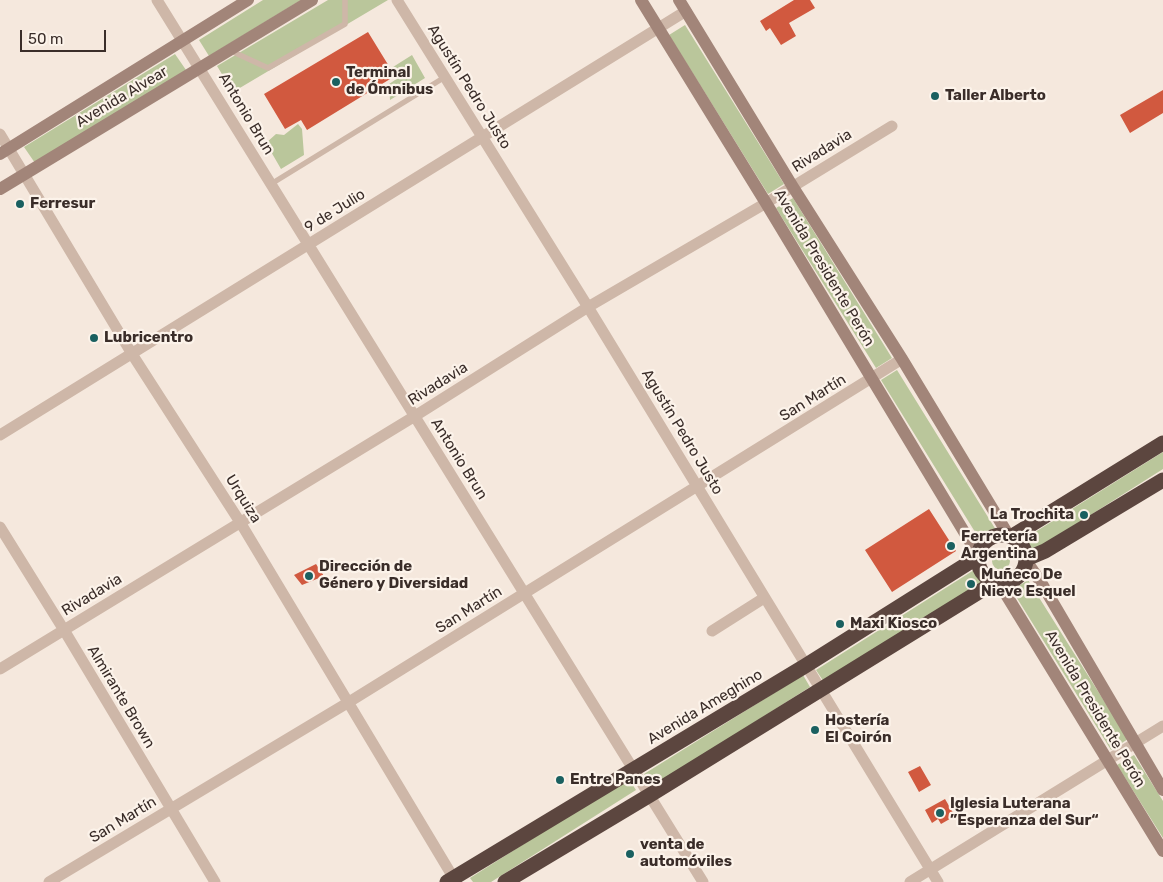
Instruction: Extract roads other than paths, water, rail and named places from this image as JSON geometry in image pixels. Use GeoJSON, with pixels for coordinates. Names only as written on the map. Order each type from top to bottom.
{"type":"FeatureCollection","features":[{"type":"Feature","properties":{"kind":"highway"},"geometry":{"type":"LineString","coordinates":[[997,583],[983,574],[979,567],[978,556],[982,545],[987,540],[994,536],[1010,536],[1163,443]]}},
{"type":"Feature","properties":{"kind":"highway"},"geometry":{"type":"LineString","coordinates":[[1026,561],[1045,552],[1163,480]]}},
{"type":"Feature","properties":{"kind":"highway"},"geometry":{"type":"LineString","coordinates":[[505,882],[650,796],[997,583],[1012,582],[1024,570],[1026,561],[1023,546],[1010,536]]}},
{"type":"Feature","properties":{"kind":"highway","name":"Avenida Ameghino"},"geometry":{"type":"LineString","coordinates":[[452,881],[805,666],[978,556]]}},
{"type":"Feature","properties":{"kind":"main road","name":"Avenida Alvear"},"geometry":{"type":"LineString","coordinates":[[5,152],[248,0]]}},
{"type":"Feature","properties":{"kind":"main road","name":"Avenida Alvear"},"geometry":{"type":"LineString","coordinates":[[0,189],[312,0]]}},
{"type":"Feature","properties":{"kind":"main road","name":"Avenida Presidente Perón"},"geometry":{"type":"LineString","coordinates":[[641,0],[873,379],[978,556]]}},
{"type":"Feature","properties":{"kind":"main road","name":"Avenida Presidente Perón"},"geometry":{"type":"LineString","coordinates":[[679,0],[792,187],[902,359],[1010,536]]}},
{"type":"Feature","properties":{"kind":"main road","name":"Avenida Presidente Perón"},"geometry":{"type":"LineString","coordinates":[[1026,561],[1042,584],[1134,744],[1163,790]]}},
{"type":"Feature","properties":{"kind":"main road","name":"Avenida Presidente Perón"},"geometry":{"type":"LineString","coordinates":[[997,583],[1163,852]]}},
{"type":"Feature","properties":{"kind":"street","name":"Antonio Brun"},"geometry":{"type":"LineString","coordinates":[[157,0],[704,882]]}},
{"type":"Feature","properties":{"kind":"street","name":"Agustín Pedro Justo"},"geometry":{"type":"LineString","coordinates":[[398,0],[588,306],[938,882]]}},
{"type":"Feature","properties":{"kind":"street","name":"9 de Julio"},"geometry":{"type":"LineString","coordinates":[[0,435],[686,12]]}},
{"type":"Feature","properties":{"kind":"street","name":"Rivadavia"},"geometry":{"type":"LineString","coordinates":[[0,669],[415,416],[588,306],[766,203],[892,126]]}},
{"type":"Feature","properties":{"kind":"street","name":"Urquiza"},"geometry":{"type":"LineString","coordinates":[[0,134],[5,152],[25,174],[132,354],[240,522],[349,702],[452,881]]}},
{"type":"Feature","properties":{"kind":"street","name":"San Martín"},"geometry":{"type":"LineString","coordinates":[[49,882],[349,702],[873,379],[902,359]]}},
{"type":"Feature","properties":{"kind":"street","name":"Almirante Brown"},"geometry":{"type":"LineString","coordinates":[[0,527],[215,882]]}},
{"type":"Feature","properties":{"kind":"street"},"geometry":{"type":"LineString","coordinates":[[712,631],[764,598]]}},
{"type":"Feature","properties":{"kind":"street"},"geometry":{"type":"LineString","coordinates":[[910,882],[1163,726]]}},
{"type":"Feature","properties":{"kind":"lane"},"geometry":{"type":"LineString","coordinates":[[229,50],[268,68],[345,24],[345,0]]}},
{"type":"Feature","properties":{"kind":"lane"},"geometry":{"type":"LineString","coordinates":[[271,184],[445,77]]}},
{"type":"Feature","properties":{"kind":"place","name":"Terminal de Ómnibus"},"geometry":{"type":"Point","coordinates":[336,82]}},
{"type":"Feature","properties":{"kind":"place","name":"Taller Alberto"},"geometry":{"type":"Point","coordinates":[935,96]}},
{"type":"Feature","properties":{"kind":"place","name":"Ferresur"},"geometry":{"type":"Point","coordinates":[20,204]}},
{"type":"Feature","properties":{"kind":"place","name":"Lubricentro"},"geometry":{"type":"Point","coordinates":[94,338]}},
{"type":"Feature","properties":{"kind":"place","name":"La Trochita"},"geometry":{"type":"Point","coordinates":[1084,515]}},
{"type":"Feature","properties":{"kind":"place","name":"Ferretería Argentina"},"geometry":{"type":"Point","coordinates":[951,546]}},
{"type":"Feature","properties":{"kind":"place","name":"Dirección de Género y Diversidad"},"geometry":{"type":"Point","coordinates":[309,576]}},
{"type":"Feature","properties":{"kind":"place","name":"Muñeco De Nieve Esquel"},"geometry":{"type":"Point","coordinates":[971,584]}},
{"type":"Feature","properties":{"kind":"place","name":"Maxi Kiosco"},"geometry":{"type":"Point","coordinates":[840,624]}},
{"type":"Feature","properties":{"kind":"place","name":"Hostería El Coirón"},"geometry":{"type":"Point","coordinates":[815,730]}},
{"type":"Feature","properties":{"kind":"place","name":"Entre Panes"},"geometry":{"type":"Point","coordinates":[560,780]}},
{"type":"Feature","properties":{"kind":"place","name":"Iglesia Luterana ”Esperanza del Sur“"},"geometry":{"type":"Point","coordinates":[940,813]}},
{"type":"Feature","properties":{"kind":"place","name":"venta de automóviles"},"geometry":{"type":"Point","coordinates":[630,854]}}]}
